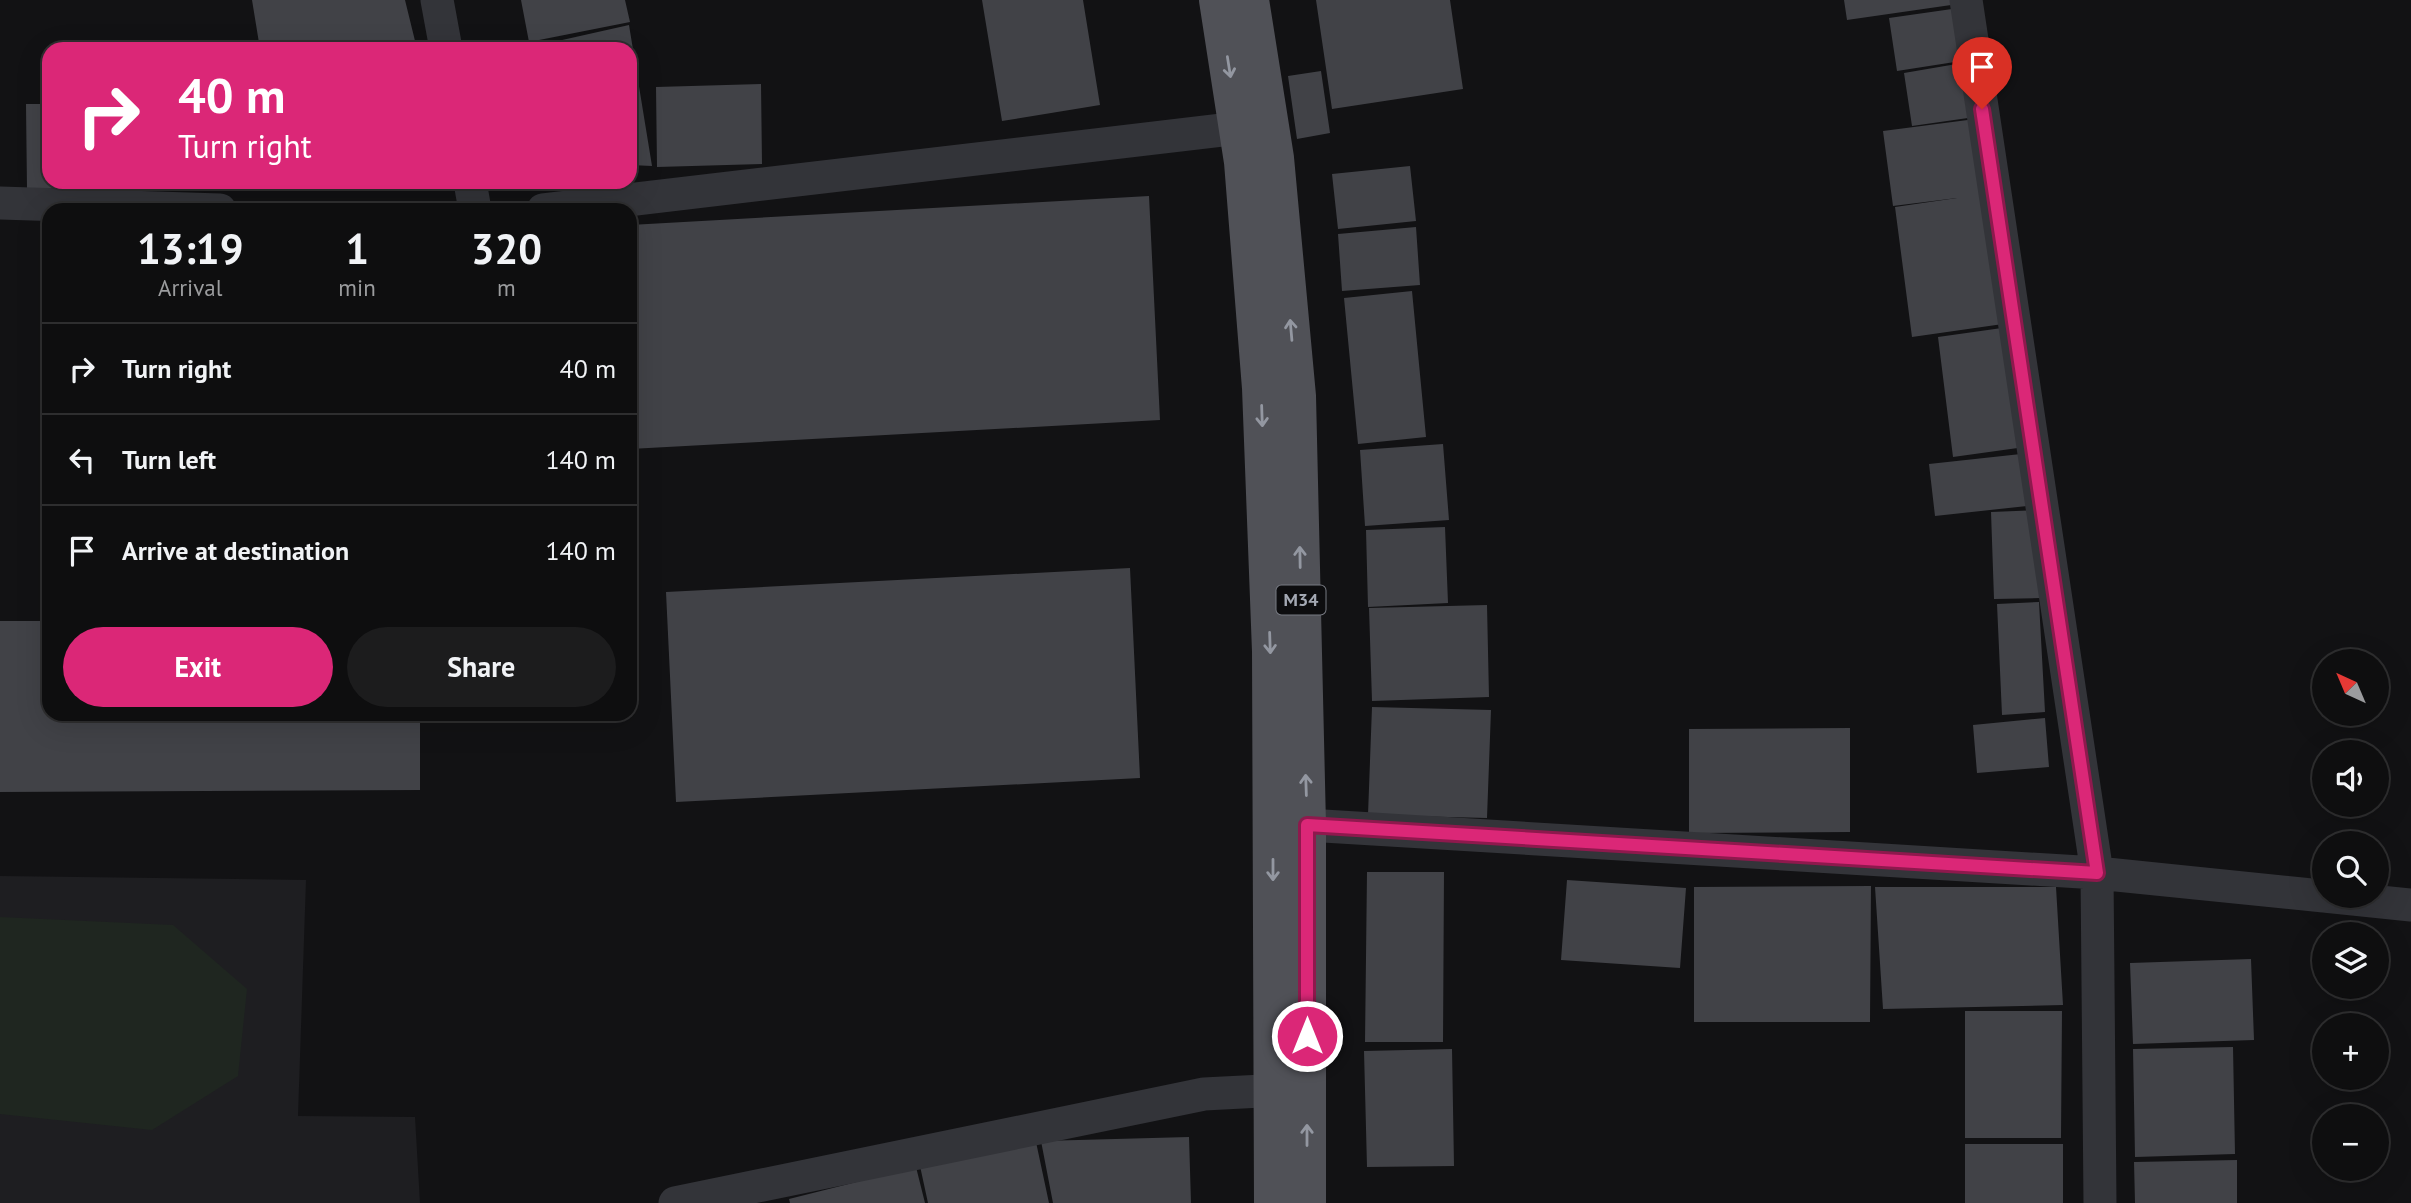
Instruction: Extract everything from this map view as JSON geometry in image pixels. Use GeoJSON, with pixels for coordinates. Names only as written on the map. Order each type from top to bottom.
{"type":"FeatureCollection","features":[{"type":"Feature","properties":{"kind":"main road","name":"M34"},"geometry":{"type":"LineString","coordinates":[[1218,0],[1243,162],[1262,416],[1290,1090],[1307,1203]]}},
{"type":"Feature","properties":{"kind":"main road","name":"M34"},"geometry":{"type":"LineString","coordinates":[[1250,0],[1275,158],[1297,396],[1307,825],[1290,1090],[1273,1203]]}},
{"type":"Feature","properties":{"kind":"street"},"geometry":{"type":"LineString","coordinates":[[437,0],[445,42]]}},
{"type":"Feature","properties":{"kind":"street"},"geometry":{"type":"LineString","coordinates":[[1966,0],[2097,873],[2099,1203]]}},
{"type":"Feature","properties":{"kind":"street"},"geometry":{"type":"LineString","coordinates":[[602,203],[1239,128]]}},
{"type":"Feature","properties":{"kind":"street"},"geometry":{"type":"LineString","coordinates":[[0,203],[42,204]]}},
{"type":"Feature","properties":{"kind":"street"},"geometry":{"type":"LineString","coordinates":[[1307,825],[2097,873],[2411,905]]}},
{"type":"Feature","properties":{"kind":"street"},"geometry":{"type":"LineString","coordinates":[[675,1203],[1204,1094],[1290,1090]]}},
{"type":"Feature","properties":{"kind":"shaded area"},"geometry":{"type":"Polygon","coordinates":[[[0,876],[306,880],[298,1116],[415,1117],[420,1203],[0,1203],[0,876]]]}},
{"type":"Feature","properties":{"kind":"shaded area"},"geometry":{"type":"Polygon","coordinates":[[[0,917],[173,925],[247,989],[238,1076],[152,1130],[0,1114],[0,917]]]}},
{"type":"Feature","properties":{"kind":"building"},"geometry":{"type":"Polygon","coordinates":[[[252,0],[405,0],[415,42],[259,42],[252,0]]]}},
{"type":"Feature","properties":{"kind":"building"},"geometry":{"type":"Polygon","coordinates":[[[521,0],[625,0],[630,22],[529,42],[521,0]]]}},
{"type":"Feature","properties":{"kind":"building"},"geometry":{"type":"Polygon","coordinates":[[[982,0],[1083,0],[1100,105],[1002,121],[982,0]]]}},
{"type":"Feature","properties":{"kind":"building"},"geometry":{"type":"Polygon","coordinates":[[[1316,0],[1450,0],[1463,89],[1332,109],[1316,0]]]}},
{"type":"Feature","properties":{"kind":"building"},"geometry":{"type":"Polygon","coordinates":[[[1844,0],[1964,0],[1965,3],[1847,20],[1844,0]]]}},
{"type":"Feature","properties":{"kind":"building"},"geometry":{"type":"Polygon","coordinates":[[[1966,7],[1974,59],[1897,71],[1889,18],[1966,7]]]}},
{"type":"Feature","properties":{"kind":"building"},"geometry":{"type":"Polygon","coordinates":[[[629,25],[632,42],[553,42],[629,25]]]}},
{"type":"Feature","properties":{"kind":"building"},"geometry":{"type":"Polygon","coordinates":[[[1974,61],[1982,116],[1912,126],[1904,73],[1974,61]]]}},
{"type":"Feature","properties":{"kind":"building"},"geometry":{"type":"Polygon","coordinates":[[[1321,71],[1330,133],[1297,139],[1288,76],[1321,71]]]}},
{"type":"Feature","properties":{"kind":"building"},"geometry":{"type":"Polygon","coordinates":[[[637,74],[652,166],[637,165],[637,74]]]}},
{"type":"Feature","properties":{"kind":"building"},"geometry":{"type":"Polygon","coordinates":[[[761,84],[762,164],[657,167],[656,87],[761,84]]]}},
{"type":"Feature","properties":{"kind":"building"},"geometry":{"type":"Polygon","coordinates":[[[26,104],[42,104],[42,189],[27,189],[26,104]]]}},
{"type":"Feature","properties":{"kind":"building"},"geometry":{"type":"Polygon","coordinates":[[[1983,118],[2010,323],[1912,337],[1895,207],[1957,198],[1893,206],[1883,131],[1983,118]]]}},
{"type":"Feature","properties":{"kind":"building"},"geometry":{"type":"Polygon","coordinates":[[[1410,166],[1416,221],[1338,229],[1332,174],[1410,166]]]}},
{"type":"Feature","properties":{"kind":"building"},"geometry":{"type":"Polygon","coordinates":[[[1149,196],[1160,420],[637,449],[637,225],[1149,196]]]}},
{"type":"Feature","properties":{"kind":"building"},"geometry":{"type":"Polygon","coordinates":[[[1416,227],[1420,285],[1342,291],[1338,234],[1416,227]]]}},
{"type":"Feature","properties":{"kind":"building"},"geometry":{"type":"Polygon","coordinates":[[[1412,291],[1426,437],[1358,444],[1344,298],[1412,291]]]}},
{"type":"Feature","properties":{"kind":"building"},"geometry":{"type":"Polygon","coordinates":[[[2009,327],[2025,447],[1953,457],[1938,337],[2009,327]]]}},
{"type":"Feature","properties":{"kind":"building"},"geometry":{"type":"Polygon","coordinates":[[[1443,444],[1449,520],[1365,526],[1360,450],[1443,444]]]}},
{"type":"Feature","properties":{"kind":"building"},"geometry":{"type":"Polygon","coordinates":[[[2030,453],[2036,505],[1935,516],[1929,464],[2030,453]]]}},
{"type":"Feature","properties":{"kind":"building"},"geometry":{"type":"Polygon","coordinates":[[[2037,510],[2040,598],[1994,599],[1991,512],[2037,510]]]}},
{"type":"Feature","properties":{"kind":"building"},"geometry":{"type":"Polygon","coordinates":[[[1445,527],[1448,603],[1368,607],[1366,530],[1445,527]]]}},
{"type":"Feature","properties":{"kind":"building"},"geometry":{"type":"Polygon","coordinates":[[[1130,568],[1140,778],[676,802],[666,592],[1130,568]]]}},
{"type":"Feature","properties":{"kind":"building"},"geometry":{"type":"Polygon","coordinates":[[[2039,602],[2045,712],[2002,715],[1997,604],[2039,602]]]}},
{"type":"Feature","properties":{"kind":"building"},"geometry":{"type":"Polygon","coordinates":[[[1487,605],[1489,697],[1372,701],[1369,608],[1487,605]]]}},
{"type":"Feature","properties":{"kind":"building"},"geometry":{"type":"Polygon","coordinates":[[[0,621],[42,621],[42,721],[420,721],[420,790],[0,792],[0,621]]]}},
{"type":"Feature","properties":{"kind":"building"},"geometry":{"type":"Polygon","coordinates":[[[1372,707],[1491,710],[1487,818],[1368,815],[1372,707]]]}},
{"type":"Feature","properties":{"kind":"building"},"geometry":{"type":"Polygon","coordinates":[[[2045,718],[2049,767],[1977,773],[1973,725],[2045,718]]]}},
{"type":"Feature","properties":{"kind":"building"},"geometry":{"type":"Polygon","coordinates":[[[1850,728],[1850,832],[1689,833],[1689,729],[1850,728]]]}},
{"type":"Feature","properties":{"kind":"building"},"geometry":{"type":"Polygon","coordinates":[[[1367,872],[1444,872],[1443,1042],[1365,1042],[1367,872]]]}},
{"type":"Feature","properties":{"kind":"building"},"geometry":{"type":"Polygon","coordinates":[[[1567,880],[1686,888],[1680,968],[1561,960],[1567,880]]]}},
{"type":"Feature","properties":{"kind":"building"},"geometry":{"type":"Polygon","coordinates":[[[1871,886],[1870,1022],[1694,1022],[1694,887],[1871,886]]]}},
{"type":"Feature","properties":{"kind":"building"},"geometry":{"type":"Polygon","coordinates":[[[1875,887],[2056,887],[2063,1005],[1883,1009],[1875,887]]]}},
{"type":"Feature","properties":{"kind":"building"},"geometry":{"type":"Polygon","coordinates":[[[2251,959],[2254,1040],[2133,1044],[2130,963],[2251,959]]]}},
{"type":"Feature","properties":{"kind":"building"},"geometry":{"type":"Polygon","coordinates":[[[1965,1011],[2062,1011],[2061,1138],[1965,1138],[1965,1011]]]}},
{"type":"Feature","properties":{"kind":"building"},"geometry":{"type":"Polygon","coordinates":[[[2233,1047],[2235,1154],[2135,1157],[2133,1049],[2233,1047]]]}},
{"type":"Feature","properties":{"kind":"building"},"geometry":{"type":"Polygon","coordinates":[[[1452,1049],[1454,1166],[1367,1167],[1364,1051],[1452,1049]]]}},
{"type":"Feature","properties":{"kind":"building"},"geometry":{"type":"Polygon","coordinates":[[[1189,1137],[1191,1203],[1053,1203],[1041,1141],[1189,1137]]]}},
{"type":"Feature","properties":{"kind":"building"},"geometry":{"type":"Polygon","coordinates":[[[1036,1142],[1049,1203],[928,1203],[920,1166],[1036,1142]]]}},
{"type":"Feature","properties":{"kind":"building"},"geometry":{"type":"Polygon","coordinates":[[[1965,1144],[2063,1144],[2063,1203],[1965,1203],[1965,1144]]]}},
{"type":"Feature","properties":{"kind":"building"},"geometry":{"type":"Polygon","coordinates":[[[2237,1160],[2237,1203],[2135,1203],[2134,1162],[2237,1160]]]}},
{"type":"Feature","properties":{"kind":"building"},"geometry":{"type":"Polygon","coordinates":[[[916,1167],[925,1203],[790,1203],[789,1199],[916,1167]]]}},
{"type":"Feature","properties":{"kind":"route"},"geometry":{"type":"LineString","coordinates":[[1307,1036],[1307,825],[2097,873],[1982,109]]}}]}
